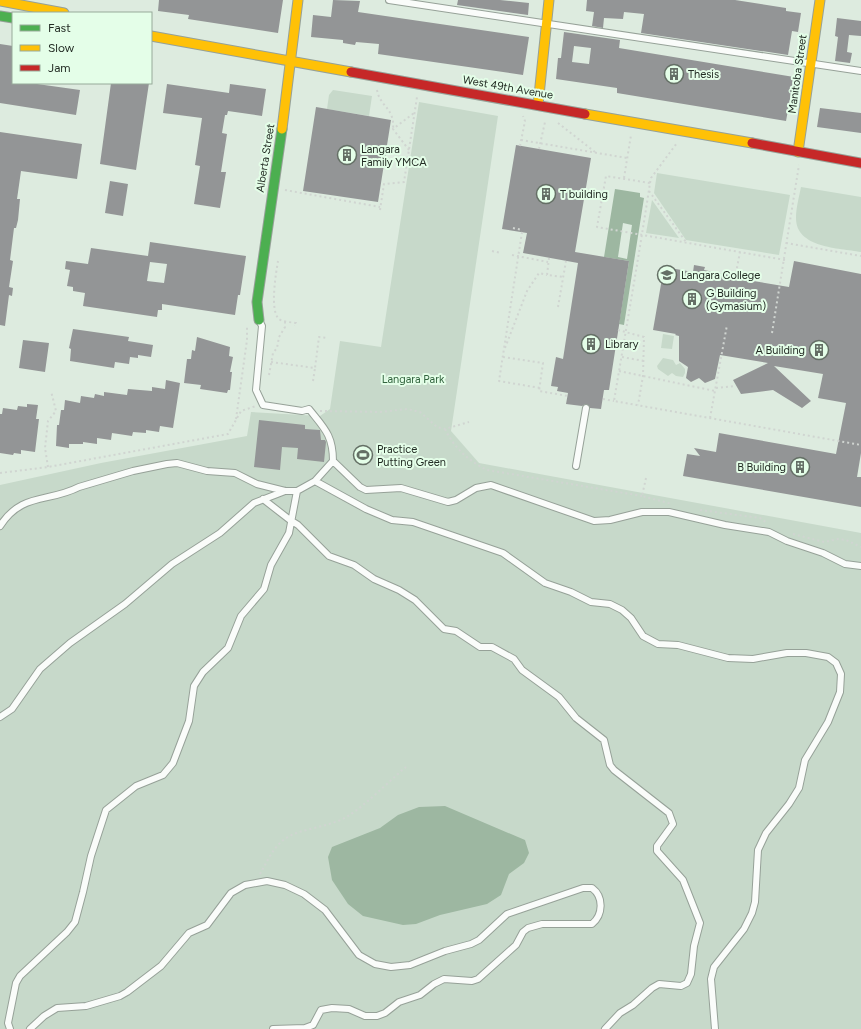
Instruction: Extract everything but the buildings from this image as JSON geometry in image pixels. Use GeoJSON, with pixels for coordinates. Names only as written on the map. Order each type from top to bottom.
{"type":"FeatureCollection","features":[{"type":"Feature","properties":{"kind":"street","name":"Alberta Street"},"geometry":{"type":"LineString","coordinates":[[259,320],[258,295],[292,61],[298,0]]}},
{"type":"Feature","properties":{"kind":"street"},"geometry":{"type":"LineString","coordinates":[[538,105],[549,0]]}},
{"type":"Feature","properties":{"kind":"street","name":"Manitoba Street"},"geometry":{"type":"LineString","coordinates":[[798,152],[820,0]]}},
{"type":"Feature","properties":{"kind":"street"},"geometry":{"type":"LineString","coordinates":[[0,2],[58,12]]}},
{"type":"Feature","properties":{"kind":"street"},"geometry":{"type":"LineString","coordinates":[[0,16],[12,18]]}},
{"type":"Feature","properties":{"kind":"street","name":"West 49th Avenue"},"geometry":{"type":"LineString","coordinates":[[152,36],[861,163]]}},
{"type":"Feature","properties":{"kind":"lane"},"geometry":{"type":"LineString","coordinates":[[389,0],[861,71]]}},
{"type":"Feature","properties":{"kind":"lane"},"geometry":{"type":"LineString","coordinates":[[0,526],[21,504],[32,500],[68,493],[79,487],[167,464],[185,464],[207,472],[234,474],[257,484],[285,491],[296,491],[315,481],[333,460],[333,448],[329,434],[309,409],[302,411],[263,404],[256,390],[262,326],[259,320]]}},
{"type":"Feature","properties":{"kind":"lane"},"geometry":{"type":"LineString","coordinates":[[576,466],[586,408]]}},
{"type":"Feature","properties":{"kind":"lane"},"geometry":{"type":"LineString","coordinates":[[333,460],[360,487],[366,490],[401,488],[448,502],[456,500],[476,488],[491,485],[594,520],[610,520],[642,512],[665,512],[725,525],[769,532],[786,541],[823,553],[845,564],[861,566]]}},
{"type":"Feature","properties":{"kind":"lane"},"geometry":{"type":"LineString","coordinates":[[315,481],[366,509],[392,520],[413,522],[503,553],[545,583],[571,592],[591,602],[610,604],[622,610],[631,618],[643,636],[658,644],[678,645],[714,656],[742,660],[787,653],[806,653],[828,657],[836,663],[841,674],[840,692],[828,722],[805,760],[799,788],[790,804],[766,833],[758,850],[755,902],[752,913],[744,929],[714,967],[711,979],[715,1029]]}},
{"type":"Feature","properties":{"kind":"lane"},"geometry":{"type":"LineString","coordinates":[[0,717],[12,708],[40,669],[66,647],[125,604],[172,564],[220,533],[254,503],[285,491]]}},
{"type":"Feature","properties":{"kind":"lane"},"geometry":{"type":"LineString","coordinates":[[10,1029],[8,1023],[16,983],[20,976],[67,932],[74,922],[83,892],[91,856],[106,810],[136,786],[163,775],[173,763],[189,721],[194,686],[203,672],[228,648],[241,616],[264,589],[271,565],[289,533],[296,491]]}},
{"type":"Feature","properties":{"kind":"lane"},"geometry":{"type":"LineString","coordinates":[[263,499],[309,534],[329,556],[354,565],[374,579],[399,590],[416,600],[444,629],[456,632],[480,647],[492,647],[514,659],[522,670],[559,697],[576,718],[604,740],[610,765],[614,770],[669,813],[673,824],[657,846],[657,851],[683,880],[700,923],[694,946],[691,974],[687,983],[681,986],[660,984],[652,988],[633,1005],[620,1013],[605,1029]]}},
{"type":"Feature","properties":{"kind":"lane"},"geometry":{"type":"LineString","coordinates":[[30,1029],[44,1016],[57,1008],[86,1006],[120,996],[127,992],[161,966],[189,932],[207,925],[231,893],[237,888],[252,883],[267,881],[277,883],[304,894],[325,910],[359,955],[375,964],[391,967],[410,965],[445,951],[471,944],[479,940],[507,914],[583,888],[592,888],[600,900],[600,911],[596,921],[592,924],[542,924],[528,928],[523,932],[516,945],[478,979],[472,981],[444,979],[434,984],[420,995],[399,1002],[385,1013],[377,1016],[365,1016],[348,1009],[332,1008],[321,1010],[313,1025],[305,1028],[273,1029]]}},
{"type":"Feature","properties":{"kind":"path"},"geometry":{"type":"LineString","coordinates":[[377,90],[381,102],[389,108],[393,116],[393,129],[409,150]]}},
{"type":"Feature","properties":{"kind":"path"},"geometry":{"type":"LineString","coordinates":[[282,190],[380,208],[384,184],[404,182],[417,97]]}},
{"type":"Feature","properties":{"kind":"path"},"geometry":{"type":"LineString","coordinates":[[393,129],[414,113]]}},
{"type":"Feature","properties":{"kind":"path"},"geometry":{"type":"LineString","coordinates":[[520,146],[525,121],[523,116]]}},
{"type":"Feature","properties":{"kind":"path"},"geometry":{"type":"LineString","coordinates":[[539,150],[545,122]]}},
{"type":"Feature","properties":{"kind":"path"},"geometry":{"type":"LineString","coordinates":[[557,122],[597,153]]}},
{"type":"Feature","properties":{"kind":"path"},"geometry":{"type":"LineString","coordinates":[[624,178],[631,135]]}},
{"type":"Feature","properties":{"kind":"path"},"geometry":{"type":"LineString","coordinates":[[521,140],[627,158]]}},
{"type":"Feature","properties":{"kind":"path"},"geometry":{"type":"LineString","coordinates":[[614,401],[651,178],[677,143]]}},
{"type":"Feature","properties":{"kind":"path"},"geometry":{"type":"LineString","coordinates":[[772,333],[785,260],[786,243],[799,165]]}},
{"type":"Feature","properties":{"kind":"path"},"geometry":{"type":"LineString","coordinates":[[650,183],[606,176],[597,227],[785,260]]}},
{"type":"Feature","properties":{"kind":"path"},"geometry":{"type":"LineString","coordinates":[[649,191],[686,242]]}},
{"type":"Feature","properties":{"kind":"path"},"geometry":{"type":"LineString","coordinates":[[513,228],[522,231],[499,381],[540,388]]}},
{"type":"Feature","properties":{"kind":"path"},"geometry":{"type":"LineString","coordinates":[[786,243],[861,256]]}},
{"type":"Feature","properties":{"kind":"path"},"geometry":{"type":"LineString","coordinates":[[492,251],[501,253]]}},
{"type":"Feature","properties":{"kind":"path"},"geometry":{"type":"LineString","coordinates":[[735,278],[740,252]]}},
{"type":"Feature","properties":{"kind":"path"},"geometry":{"type":"LineString","coordinates":[[512,255],[548,262]]}},
{"type":"Feature","properties":{"kind":"path"},"geometry":{"type":"LineString","coordinates":[[547,274],[549,258]]}},
{"type":"Feature","properties":{"kind":"path"},"geometry":{"type":"LineString","coordinates":[[278,261],[274,286],[277,315],[286,322],[296,323],[295,326]]}},
{"type":"Feature","properties":{"kind":"path"},"geometry":{"type":"LineString","coordinates":[[558,308],[566,261]]}},
{"type":"Feature","properties":{"kind":"path"},"geometry":{"type":"LineString","coordinates":[[503,354],[527,291],[539,273],[563,277]]}},
{"type":"Feature","properties":{"kind":"path"},"geometry":{"type":"LineString","coordinates":[[269,375],[273,353],[277,348],[280,334],[285,327],[286,322]]}},
{"type":"Feature","properties":{"kind":"path"},"geometry":{"type":"LineString","coordinates":[[710,418],[727,325]]}},
{"type":"Feature","properties":{"kind":"path"},"geometry":{"type":"LineString","coordinates":[[235,421],[247,340],[247,327]]}},
{"type":"Feature","properties":{"kind":"path"},"geometry":{"type":"LineString","coordinates":[[618,330],[644,337],[643,376],[638,405]]}},
{"type":"Feature","properties":{"kind":"path"},"geometry":{"type":"LineString","coordinates":[[314,381],[320,337],[327,338]]}},
{"type":"Feature","properties":{"kind":"path"},"geometry":{"type":"LineString","coordinates":[[503,357],[543,363],[539,391],[568,396]]}},
{"type":"Feature","properties":{"kind":"path"},"geometry":{"type":"LineString","coordinates":[[621,357],[644,361]]}},
{"type":"Feature","properties":{"kind":"path"},"geometry":{"type":"LineString","coordinates":[[271,362],[315,368]]}},
{"type":"Feature","properties":{"kind":"path"},"geometry":{"type":"LineString","coordinates":[[619,371],[715,389],[736,386]]}},
{"type":"Feature","properties":{"kind":"path"},"geometry":{"type":"LineString","coordinates":[[48,468],[45,448],[48,421],[56,411],[51,391]]}},
{"type":"Feature","properties":{"kind":"path"},"geometry":{"type":"LineString","coordinates":[[603,399],[861,445]]}},
{"type":"Feature","properties":{"kind":"path"},"geometry":{"type":"LineString","coordinates":[[0,473],[48,468],[228,434],[241,411],[263,404]]}},
{"type":"Feature","properties":{"kind":"path"},"geometry":{"type":"LineString","coordinates":[[309,409],[331,412],[380,412],[407,408],[420,412],[437,427],[444,429],[469,422]]}},
{"type":"Feature","properties":{"kind":"path"},"geometry":{"type":"LineString","coordinates":[[444,429],[450,441],[472,462],[487,470],[642,496]]}},
{"type":"Feature","properties":{"kind":"path"},"geometry":{"type":"LineString","coordinates":[[252,883],[260,874],[272,853],[285,838],[294,834],[329,826],[348,816],[406,767]]}},
{"type":"Feature","properties":{"kind":"green space"},"geometry":{"type":"Polygon","coordinates":[[[333,90],[372,96],[369,116],[327,109],[329,95],[333,90]]]}},
{"type":"Feature","properties":{"kind":"green space","name":"Langara Park"},"geometry":{"type":"Polygon","coordinates":[[[419,102],[498,116],[451,431],[479,463],[861,533],[861,1029],[0,1029],[0,485],[101,463],[247,436],[251,412],[320,416],[330,409],[340,341],[381,347],[419,102]]]}},
{"type":"Feature","properties":{"kind":"green space"},"geometry":{"type":"Polygon","coordinates":[[[657,173],[790,195],[779,255],[686,240],[654,193],[657,173]]]}},
{"type":"Feature","properties":{"kind":"green space"},"geometry":{"type":"Polygon","coordinates":[[[801,187],[861,197],[861,252],[820,245],[803,235],[798,228],[796,218],[801,187]]]}},
{"type":"Feature","properties":{"kind":"green space"},"geometry":{"type":"Polygon","coordinates":[[[652,200],[679,238],[646,233],[652,200]]]}},
{"type":"Feature","properties":{"kind":"green space"},"geometry":{"type":"Polygon","coordinates":[[[663,334],[674,336],[672,349],[661,348],[663,334]]]}},
{"type":"Feature","properties":{"kind":"green space"},"geometry":{"type":"Polygon","coordinates":[[[663,358],[673,360],[676,365],[680,363],[685,369],[683,377],[676,376],[672,373],[668,376],[658,369],[657,366],[663,358]]]}},
{"type":"Feature","properties":{"kind":"shaded area"},"geometry":{"type":"Polygon","coordinates":[[[615,189],[640,193],[640,197],[644,198],[624,325],[619,324],[629,261],[604,257],[615,189]],[[623,223],[618,257],[627,259],[632,225],[623,223]]]}},
{"type":"Feature","properties":{"kind":"shaded area"},"geometry":{"type":"Polygon","coordinates":[[[445,806],[525,840],[529,853],[524,863],[509,874],[501,895],[487,904],[440,915],[416,924],[403,925],[363,916],[348,904],[332,880],[328,857],[332,847],[380,828],[398,815],[419,807],[445,806]]]}},
{"type":"Feature","properties":{"kind":"traffic: fast"},"geometry":{"type":"LineString","coordinates":[[0,16],[12,18]]}},
{"type":"Feature","properties":{"kind":"traffic: fast"},"geometry":{"type":"LineString","coordinates":[[259,320],[257,302],[282,129]]}},
{"type":"Feature","properties":{"kind":"traffic: slow"},"geometry":{"type":"LineString","coordinates":[[282,129],[298,0]]}},
{"type":"Feature","properties":{"kind":"traffic: slow"},"geometry":{"type":"LineString","coordinates":[[538,105],[549,0]]}},
{"type":"Feature","properties":{"kind":"traffic: slow"},"geometry":{"type":"LineString","coordinates":[[798,152],[820,0]]}},
{"type":"Feature","properties":{"kind":"traffic: slow"},"geometry":{"type":"LineString","coordinates":[[0,1],[59,12]]}},
{"type":"Feature","properties":{"kind":"traffic: slow"},"geometry":{"type":"LineString","coordinates":[[152,36],[351,72]]}},
{"type":"Feature","properties":{"kind":"traffic: slow"},"geometry":{"type":"LineString","coordinates":[[585,114],[752,143]]}},
{"type":"Feature","properties":{"kind":"traffic: jam"},"geometry":{"type":"LineString","coordinates":[[351,72],[585,114]]}},
{"type":"Feature","properties":{"kind":"traffic: jam"},"geometry":{"type":"LineString","coordinates":[[752,143],[861,163]]}},
{"type":"Feature","properties":{"kind":"place","name":"Thesis"},"geometry":{"type":"Point","coordinates":[674,74]}},
{"type":"Feature","properties":{"kind":"place","name":"Langara Family YMCA"},"geometry":{"type":"Point","coordinates":[347,155]}},
{"type":"Feature","properties":{"kind":"place","name":"T building"},"geometry":{"type":"Point","coordinates":[546,194]}},
{"type":"Feature","properties":{"kind":"place","name":"Langara College"},"geometry":{"type":"Point","coordinates":[667,275]}},
{"type":"Feature","properties":{"kind":"place","name":"G Building (Gymasium)"},"geometry":{"type":"Point","coordinates":[692,299]}},
{"type":"Feature","properties":{"kind":"place","name":"Library"},"geometry":{"type":"Point","coordinates":[591,344]}},
{"type":"Feature","properties":{"kind":"place","name":"A Building"},"geometry":{"type":"Point","coordinates":[819,350]}},
{"type":"Feature","properties":{"kind":"place","name":"Practice Putting Green"},"geometry":{"type":"Point","coordinates":[363,455]}},
{"type":"Feature","properties":{"kind":"place","name":"B Building"},"geometry":{"type":"Point","coordinates":[800,467]}}]}
